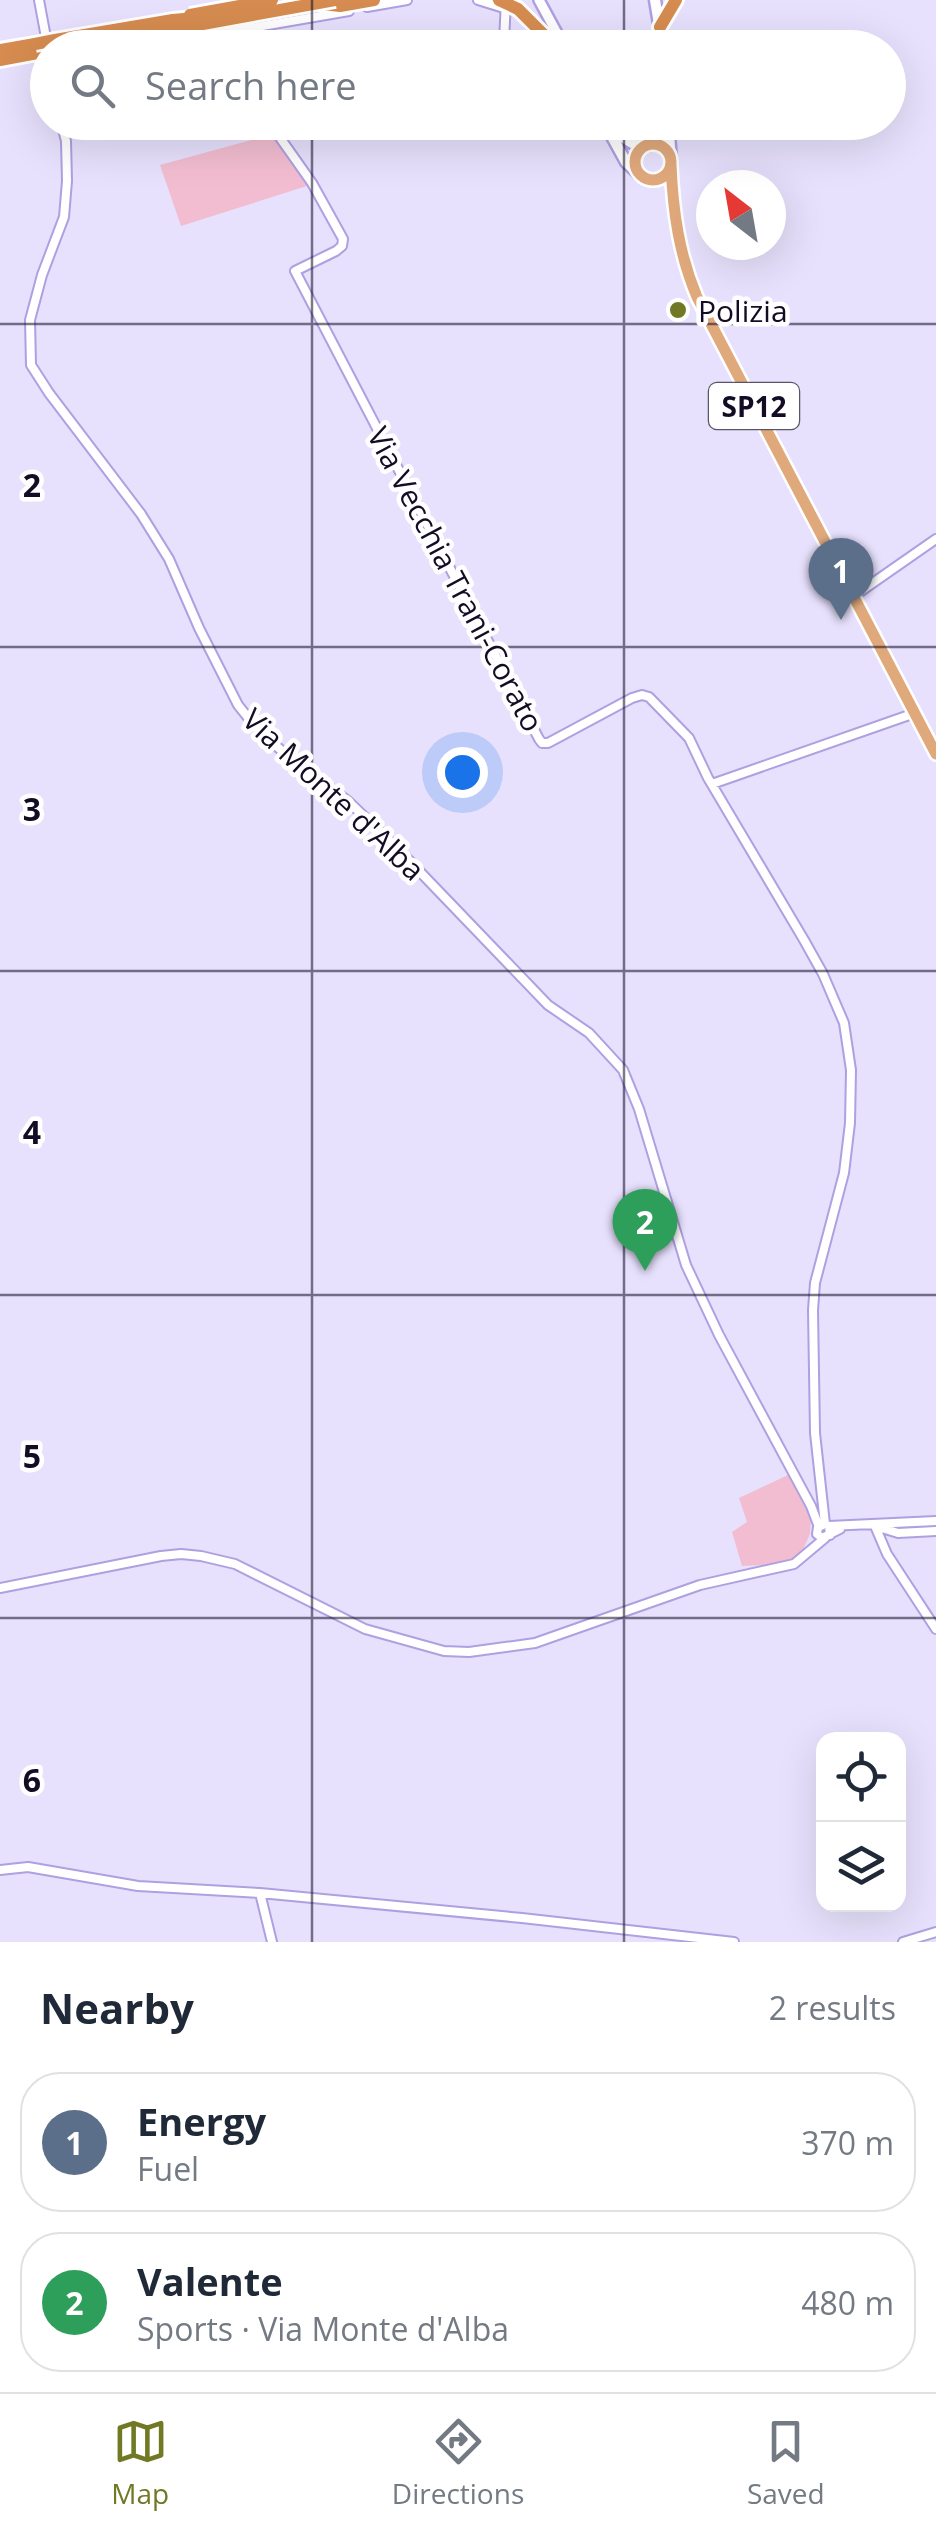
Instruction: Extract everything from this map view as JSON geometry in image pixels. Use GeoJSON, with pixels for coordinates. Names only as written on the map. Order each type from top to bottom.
{"type":"FeatureCollection","features":[{"type":"Feature","properties":{"kind":"highway"},"geometry":{"type":"LineString","coordinates":[[177,30],[272,0]]}},
{"type":"Feature","properties":{"kind":"highway"},"geometry":{"type":"LineString","coordinates":[[177,30],[186,20],[296,0]]}},
{"type":"Feature","properties":{"kind":"highway"},"geometry":{"type":"LineString","coordinates":[[177,30],[336,0]]}},
{"type":"Feature","properties":{"kind":"highway"},"geometry":{"type":"LineString","coordinates":[[316,4],[340,6],[374,0]]}},
{"type":"Feature","properties":{"kind":"highway"},"geometry":{"type":"LineString","coordinates":[[660,27],[676,0]]}},
{"type":"Feature","properties":{"kind":"highway"},"geometry":{"type":"LineString","coordinates":[[504,3],[518,9],[538,30]]}},
{"type":"Feature","properties":{"kind":"highway"},"geometry":{"type":"LineString","coordinates":[[0,50],[30,48]]}},
{"type":"Feature","properties":{"kind":"highway"},"geometry":{"type":"LineString","coordinates":[[0,60],[30,51]]}},
{"type":"Feature","properties":{"kind":"main road"},"geometry":{"type":"LineString","coordinates":[[655,0],[660,30]]}},
{"type":"Feature","properties":{"kind":"main road"},"geometry":{"type":"LineString","coordinates":[[614,140],[626,162],[665,196],[673,209]]}},
{"type":"Feature","properties":{"kind":"main road"},"geometry":{"type":"LineString","coordinates":[[629,140],[647,146],[656,144],[666,150],[671,162]]}},
{"type":"Feature","properties":{"kind":"main road"},"geometry":{"type":"LineString","coordinates":[[653,140],[636,159],[642,176],[649,180],[661,179],[669,171],[668,140]]}},
{"type":"Feature","properties":{"kind":"main road","name":"SP12"},"geometry":{"type":"LineString","coordinates":[[671,162],[673,209],[686,271],[697,297],[936,754]]}},
{"type":"Feature","properties":{"kind":"street"},"geometry":{"type":"LineString","coordinates":[[40,0],[43,30]]}},
{"type":"Feature","properties":{"kind":"street"},"geometry":{"type":"LineString","coordinates":[[242,30],[407,0]]}},
{"type":"Feature","properties":{"kind":"street"},"geometry":{"type":"LineString","coordinates":[[478,0],[504,3],[504,30]]}},
{"type":"Feature","properties":{"kind":"street"},"geometry":{"type":"LineString","coordinates":[[539,0],[555,30]]}},
{"type":"Feature","properties":{"kind":"street"},"geometry":{"type":"LineString","coordinates":[[232,2],[236,30]]}},
{"type":"Feature","properties":{"kind":"street","name":"Via Monte d'Alba"},"geometry":{"type":"LineString","coordinates":[[66,140],[68,182],[64,217],[42,274],[30,320],[31,365],[170,559],[205,639],[238,706],[248,718],[290,758],[348,801],[548,1005],[589,1033],[623,1070],[640,1109],[686,1265],[824,1531]]}},
{"type":"Feature","properties":{"kind":"street","name":"Via Vecchia Trani-Corato"},"geometry":{"type":"LineString","coordinates":[[282,140],[344,239],[342,246],[295,271],[539,739],[548,743],[632,698],[649,698],[688,738],[823,974],[844,1023],[851,1070],[850,1123],[844,1173],[815,1283],[812,1310],[815,1433],[824,1531]]}},
{"type":"Feature","properties":{"kind":"street"},"geometry":{"type":"LineString","coordinates":[[854,596],[936,539]]}},
{"type":"Feature","properties":{"kind":"street"},"geometry":{"type":"LineString","coordinates":[[712,784],[916,713]]}},
{"type":"Feature","properties":{"kind":"street"},"geometry":{"type":"LineString","coordinates":[[811,1506],[822,1496]]}},
{"type":"Feature","properties":{"kind":"street"},"geometry":{"type":"LineString","coordinates":[[0,1588],[161,1556],[201,1556],[236,1564],[365,1629],[430,1648],[469,1652],[534,1642],[700,1585],[794,1564],[806,1556],[824,1531],[936,1522]]}},
{"type":"Feature","properties":{"kind":"street"},"geometry":{"type":"LineString","coordinates":[[875,1526],[898,1533],[936,1531]]}},
{"type":"Feature","properties":{"kind":"street"},"geometry":{"type":"LineString","coordinates":[[875,1526],[887,1554],[936,1628]]}},
{"type":"Feature","properties":{"kind":"street"},"geometry":{"type":"LineString","coordinates":[[0,1870],[28,1867],[138,1886],[260,1893],[734,1942]]}},
{"type":"Feature","properties":{"kind":"street"},"geometry":{"type":"LineString","coordinates":[[260,1893],[272,1942]]}},
{"type":"Feature","properties":{"kind":"street"},"geometry":{"type":"LineString","coordinates":[[903,1942],[936,1932]]}},
{"type":"Feature","properties":{"kind":"shaded area"},"geometry":{"type":"Polygon","coordinates":[[[251,140],[277,140],[310,185],[181,226],[160,165],[251,140]]]}},
{"type":"Feature","properties":{"kind":"shaded area"},"geometry":{"type":"Polygon","coordinates":[[[790,1474],[811,1519],[810,1534],[801,1554],[782,1564],[742,1566],[732,1532],[747,1522],[739,1498],[790,1474]]]}},
{"type":"Feature","properties":{"kind":"place","name":"Polizia"},"geometry":{"type":"Point","coordinates":[678,310]}},
{"type":"Feature","properties":{"kind":"place","name":"Energy"},"geometry":{"type":"Point","coordinates":[841,620]}},
{"type":"Feature","properties":{"kind":"place","name":"Valente"},"geometry":{"type":"Point","coordinates":[645,1271]}}]}
